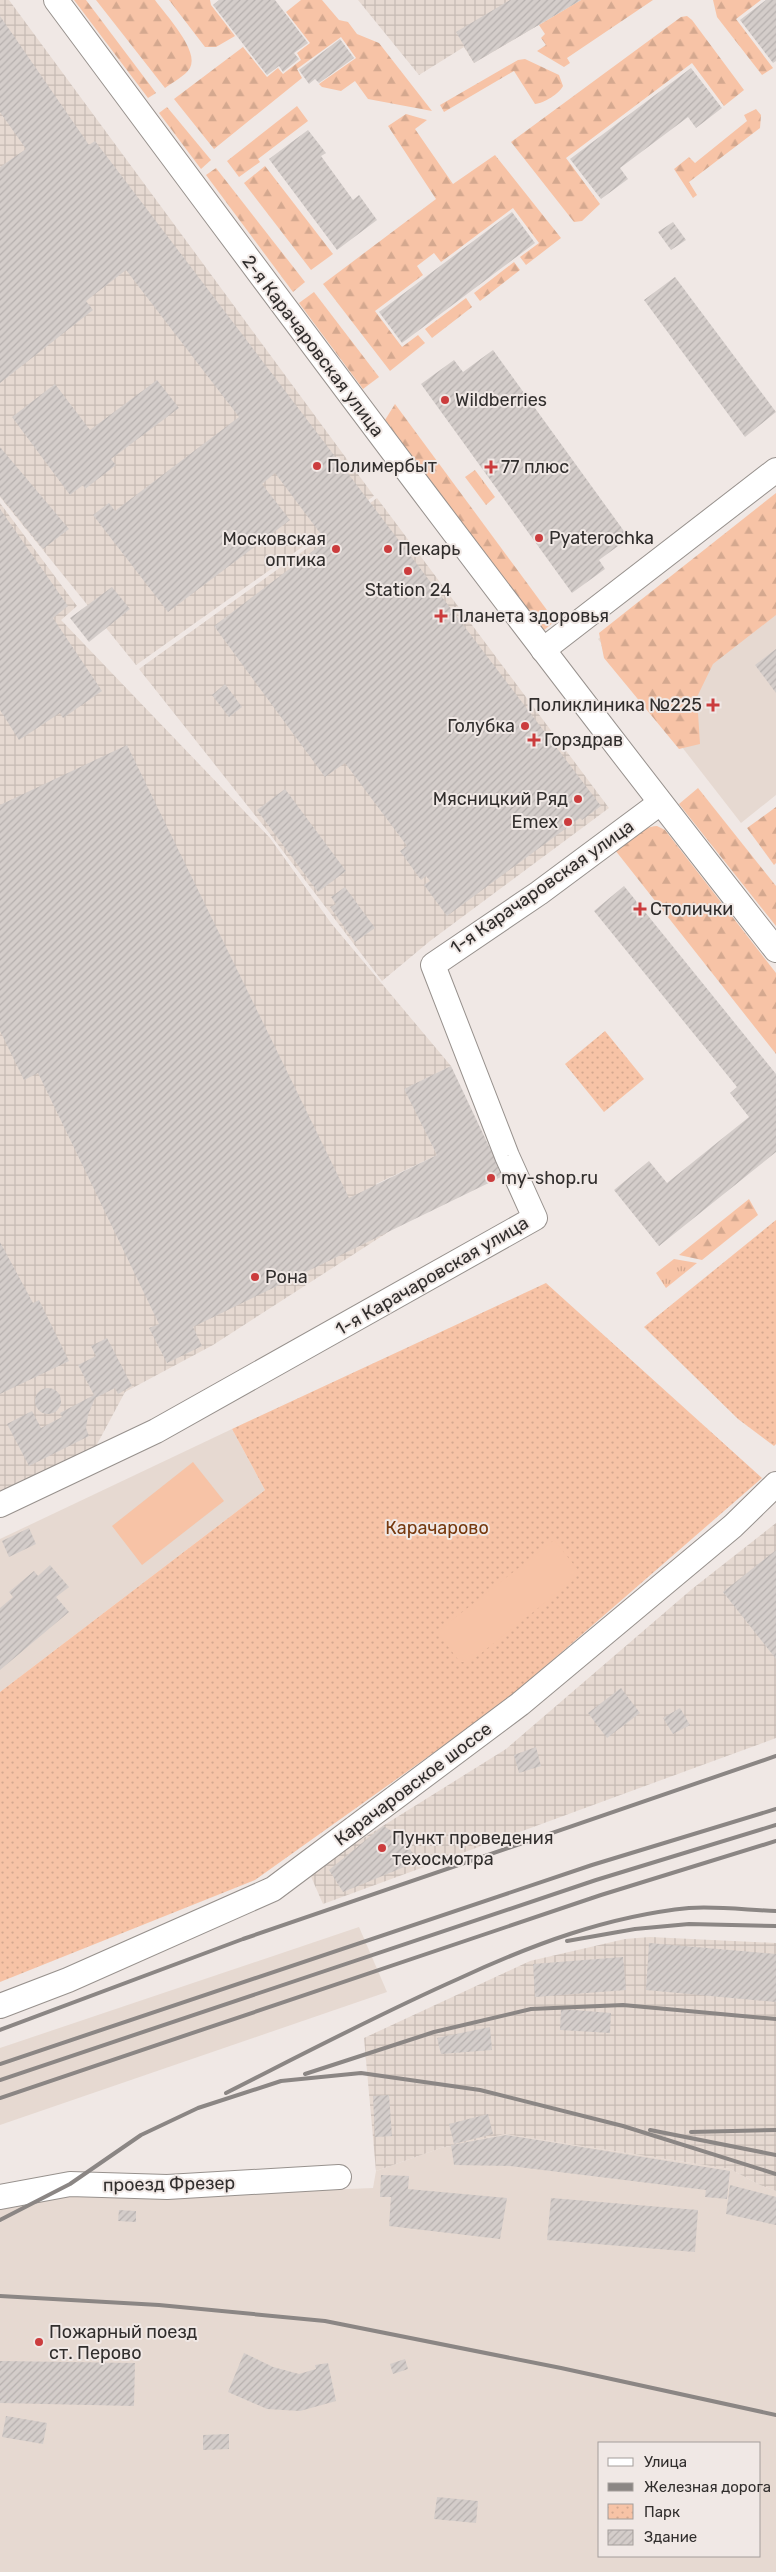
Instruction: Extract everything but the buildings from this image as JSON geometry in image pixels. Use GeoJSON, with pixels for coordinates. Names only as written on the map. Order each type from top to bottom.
{"type":"FeatureCollection","features":[{"type":"Feature","properties":{"kind":"street","name":"2-я Карачаровская улица"},"geometry":{"type":"LineString","coordinates":[[56,0],[364,414],[660,803],[776,950]]}},
{"type":"Feature","properties":{"kind":"street"},"geometry":{"type":"LineString","coordinates":[[543,650],[776,470]]}},
{"type":"Feature","properties":{"kind":"street","name":"1-я Карачаровская улица"},"geometry":{"type":"LineString","coordinates":[[0,1505],[164,1427],[535,1218],[507,1156],[433,965],[539,893],[660,803]]}},
{"type":"Feature","properties":{"kind":"street","name":"Карачаровское шоссе"},"geometry":{"type":"LineString","coordinates":[[0,2006],[68,1980],[273,1889],[520,1704],[732,1526],[776,1484]]}},
{"type":"Feature","properties":{"kind":"street","name":"проезд Фрезер"},"geometry":{"type":"LineString","coordinates":[[0,2197],[70,2184],[167,2187],[339,2177]]}},
{"type":"Feature","properties":{"kind":"shaded area","name":"Полимербыт"},"geometry":{"type":"Polygon","coordinates":[[[0,0],[9,0],[374,496],[136,665],[0,497],[0,0]]]}},
{"type":"Feature","properties":{"kind":"shaded area"},"geometry":{"type":"Polygon","coordinates":[[[358,0],[581,0],[474,63],[464,47],[419,75],[358,0]]]}},
{"type":"Feature","properties":{"kind":"shaded area"},"geometry":{"type":"Polygon","coordinates":[[[377,498],[609,808],[430,941],[382,981],[266,829],[139,669],[377,498]]]}},
{"type":"Feature","properties":{"kind":"shaded area","name":"Поликлиника №225"},"geometry":{"type":"Polygon","coordinates":[[[776,499],[776,795],[741,823],[598,639],[776,499]]]}},
{"type":"Feature","properties":{"kind":"shaded area"},"geometry":{"type":"Polygon","coordinates":[[[0,503],[77,606],[61,620],[270,838],[331,923],[451,1066],[405,1089],[437,1155],[376,1184],[396,1227],[213,1345],[125,1392],[94,1450],[0,1493],[0,503]]]}},
{"type":"Feature","properties":{"kind":"shaded area"},"geometry":{"type":"Polygon","coordinates":[[[232,1429],[265,1490],[0,1692],[0,1539],[232,1429]]]}},
{"type":"Feature","properties":{"kind":"shaded area"},"geometry":{"type":"Polygon","coordinates":[[[776,1523],[776,1738],[323,1904],[309,1872],[506,1749],[692,1589],[776,1523]]]}},
{"type":"Feature","properties":{"kind":"shaded area"},"geometry":{"type":"Polygon","coordinates":[[[359,1927],[387,1992],[0,2125],[0,2048],[359,1927]]]}},
{"type":"Feature","properties":{"kind":"shaded area"},"geometry":{"type":"Polygon","coordinates":[[[650,1937],[776,1943],[776,2191],[730,2169],[505,2134],[441,2148],[376,2171],[364,2038],[530,1961],[625,1939],[650,1937]]]}},
{"type":"Feature","properties":{"kind":"shaded area"},"geometry":{"type":"Polygon","coordinates":[[[505,2134],[730,2169],[776,2191],[776,2572],[0,2572],[0,2206],[68,2195],[177,2196],[373,2188],[376,2171],[441,2148],[505,2134]]]}},
{"type":"Feature","properties":{"kind":"green space"},"geometry":{"type":"Polygon","coordinates":[[[74,0],[86,0],[156,93],[148,98],[74,0]]]}},
{"type":"Feature","properties":{"kind":"green space"},"geometry":{"type":"Polygon","coordinates":[[[96,0],[155,0],[186,43],[192,61],[188,71],[165,88],[96,0]]]}},
{"type":"Feature","properties":{"kind":"green space"},"geometry":{"type":"Polygon","coordinates":[[[169,0],[210,0],[211,5],[235,36],[216,47],[205,47],[169,0]]]}},
{"type":"Feature","properties":{"kind":"green space"},"geometry":{"type":"Polygon","coordinates":[[[301,0],[322,0],[339,20],[348,22],[357,34],[379,43],[432,111],[368,99],[355,81],[341,91],[322,87],[319,84],[356,58],[341,37],[297,69],[302,78],[214,149],[174,99],[243,47],[267,77],[278,68],[283,74],[301,60],[297,53],[310,43],[286,12],[301,0]]]}},
{"type":"Feature","properties":{"kind":"green space"},"geometry":{"type":"Polygon","coordinates":[[[581,0],[653,0],[567,58],[570,63],[564,67],[537,51],[546,45],[541,38],[545,34],[539,25],[581,0]]]}},
{"type":"Feature","properties":{"kind":"green space"},"geometry":{"type":"Polygon","coordinates":[[[713,0],[761,0],[736,19],[773,68],[762,75],[717,17],[713,0]]]}},
{"type":"Feature","properties":{"kind":"green space"},"geometry":{"type":"Polygon","coordinates":[[[687,16],[692,20],[744,90],[724,106],[692,63],[566,158],[600,204],[582,221],[574,222],[511,142],[681,17],[687,16]]]}},
{"type":"Feature","properties":{"kind":"green space"},"geometry":{"type":"Polygon","coordinates":[[[525,59],[559,75],[563,86],[551,98],[535,104],[514,71],[444,112],[440,105],[518,60],[525,59]]]}},
{"type":"Feature","properties":{"kind":"green space"},"geometry":{"type":"Polygon","coordinates":[[[297,106],[308,121],[258,159],[260,162],[239,177],[227,161],[297,106]]]}},
{"type":"Feature","properties":{"kind":"green space"},"geometry":{"type":"Polygon","coordinates":[[[167,107],[211,160],[201,169],[159,113],[167,107]]]}},
{"type":"Feature","properties":{"kind":"green space"},"geometry":{"type":"Polygon","coordinates":[[[756,109],[761,115],[760,128],[689,182],[697,195],[693,198],[674,169],[689,157],[695,163],[747,121],[744,115],[756,109]]]}},
{"type":"Feature","properties":{"kind":"green space"},"geometry":{"type":"Polygon","coordinates":[[[406,114],[427,120],[415,129],[453,184],[495,155],[561,238],[526,265],[520,257],[539,243],[513,208],[441,262],[434,253],[417,266],[423,275],[375,311],[402,347],[418,335],[425,343],[390,371],[323,284],[436,199],[388,126],[406,114]]]}},
{"type":"Feature","properties":{"kind":"green space"},"geometry":{"type":"Polygon","coordinates":[[[265,166],[333,254],[311,270],[244,183],[265,166]]]}},
{"type":"Feature","properties":{"kind":"green space"},"geometry":{"type":"Polygon","coordinates":[[[216,168],[305,282],[293,292],[206,175],[216,168]]]}},
{"type":"Feature","properties":{"kind":"green space"},"geometry":{"type":"Polygon","coordinates":[[[514,262],[520,270],[480,301],[474,293],[514,262]]]}},
{"type":"Feature","properties":{"kind":"green space"},"geometry":{"type":"Polygon","coordinates":[[[314,292],[379,377],[363,389],[299,303],[314,292]]]}},
{"type":"Feature","properties":{"kind":"green space"},"geometry":{"type":"Polygon","coordinates":[[[466,298],[472,307],[432,338],[425,329],[466,298]]]}},
{"type":"Feature","properties":{"kind":"green space"},"geometry":{"type":"Polygon","coordinates":[[[395,404],[555,621],[543,631],[385,420],[395,404]]]}},
{"type":"Feature","properties":{"kind":"green space"},"geometry":{"type":"Polygon","coordinates":[[[475,470],[495,497],[486,505],[465,477],[475,470]]]}},
{"type":"Feature","properties":{"kind":"green space","name":"Поликлиника №225"},"geometry":{"type":"Polygon","coordinates":[[[776,493],[776,615],[713,664],[697,697],[700,744],[679,749],[604,658],[599,633],[776,493]]]}},
{"type":"Feature","properties":{"kind":"green space"},"geometry":{"type":"Polygon","coordinates":[[[698,788],[776,886],[776,926],[679,804],[698,788]]]}},
{"type":"Feature","properties":{"kind":"green space"},"geometry":{"type":"Polygon","coordinates":[[[776,807],[776,863],[774,865],[747,828],[776,807]]]}},
{"type":"Feature","properties":{"kind":"green space"},"geometry":{"type":"Polygon","coordinates":[[[657,826],[665,830],[776,973],[776,1054],[615,850],[640,831],[657,826]]]}},
{"type":"Feature","properties":{"kind":"green space"},"geometry":{"type":"Polygon","coordinates":[[[605,1031],[644,1079],[604,1112],[565,1064],[605,1031]]]}},
{"type":"Feature","properties":{"kind":"green space"},"geometry":{"type":"Polygon","coordinates":[[[749,1199],[758,1215],[702,1260],[679,1255],[749,1199]]]}},
{"type":"Feature","properties":{"kind":"green space"},"geometry":{"type":"Polygon","coordinates":[[[776,1220],[776,1444],[774,1446],[738,1419],[644,1327],[776,1220]]]}},
{"type":"Feature","properties":{"kind":"green space"},"geometry":{"type":"Polygon","coordinates":[[[674,1259],[697,1263],[666,1288],[656,1273],[674,1259]]]}},
{"type":"Feature","properties":{"kind":"green space","name":"Карачарово"},"geometry":{"type":"Polygon","coordinates":[[[546,1283],[762,1478],[502,1704],[255,1880],[0,1982],[0,1692],[265,1490],[232,1429],[546,1283]]]}},
{"type":"Feature","properties":{"kind":"green space"},"geometry":{"type":"Polygon","coordinates":[[[193,1462],[224,1501],[142,1565],[112,1526],[193,1462]]]}},
{"type":"Feature","properties":{"kind":"green space"},"geometry":{"type":"Polygon","coordinates":[[[554,1540],[578,1570],[576,1578],[470,1662],[460,1662],[437,1632],[554,1540]]]}},
{"type":"Feature","properties":{"kind":"railway"},"geometry":{"type":"LineString","coordinates":[[0,2030],[243,1939],[776,1756]]}},
{"type":"Feature","properties":{"kind":"railway"},"geometry":{"type":"LineString","coordinates":[[0,2064],[592,1865],[776,1809]]}},
{"type":"Feature","properties":{"kind":"railway"},"geometry":{"type":"LineString","coordinates":[[0,2080],[596,1880],[776,1825]]}},
{"type":"Feature","properties":{"kind":"railway"},"geometry":{"type":"LineString","coordinates":[[0,2098],[601,1895],[776,1841]]}},
{"type":"Feature","properties":{"kind":"railway"},"geometry":{"type":"LineString","coordinates":[[226,2093],[429,1992],[514,1955],[570,1934],[629,1918],[689,1908],[776,1911]]}},
{"type":"Feature","properties":{"kind":"railway"},"geometry":{"type":"LineString","coordinates":[[567,1941],[635,1929],[689,1924],[776,1926]]}},
{"type":"Feature","properties":{"kind":"railway"},"geometry":{"type":"LineString","coordinates":[[305,2074],[434,2032],[531,2009],[623,2005],[776,2019]]}},
{"type":"Feature","properties":{"kind":"railway"},"geometry":{"type":"LineString","coordinates":[[0,2220],[70,2184],[141,2135],[198,2108],[281,2081],[361,2073],[480,2090],[623,2126],[776,2174]]}},
{"type":"Feature","properties":{"kind":"railway"},"geometry":{"type":"LineString","coordinates":[[650,2130],[776,2155]]}},
{"type":"Feature","properties":{"kind":"railway"},"geometry":{"type":"LineString","coordinates":[[691,2132],[776,2130]]}},
{"type":"Feature","properties":{"kind":"railway"},"geometry":{"type":"LineString","coordinates":[[0,2296],[159,2305],[325,2321],[561,2368],[776,2415]]}},
{"type":"Feature","properties":{"kind":"place","name":"Wildberries"},"geometry":{"type":"Point","coordinates":[445,400]}},
{"type":"Feature","properties":{"kind":"place","name":"Полимербыт"},"geometry":{"type":"Point","coordinates":[317,466]}},
{"type":"Feature","properties":{"kind":"place","name":"77 плюс"},"geometry":{"type":"Point","coordinates":[491,467]}},
{"type":"Feature","properties":{"kind":"place","name":"Pyaterochka"},"geometry":{"type":"Point","coordinates":[539,538]}},
{"type":"Feature","properties":{"kind":"place","name":"Московская оптика"},"geometry":{"type":"Point","coordinates":[336,549]}},
{"type":"Feature","properties":{"kind":"place","name":"Пекарь"},"geometry":{"type":"Point","coordinates":[388,549]}},
{"type":"Feature","properties":{"kind":"place","name":"Station 24"},"geometry":{"type":"Point","coordinates":[408,571]}},
{"type":"Feature","properties":{"kind":"place","name":"Планета здоровья"},"geometry":{"type":"Point","coordinates":[441,616]}},
{"type":"Feature","properties":{"kind":"place","name":"Поликлиника №225"},"geometry":{"type":"Point","coordinates":[713,705]}},
{"type":"Feature","properties":{"kind":"place","name":"Голубка"},"geometry":{"type":"Point","coordinates":[525,726]}},
{"type":"Feature","properties":{"kind":"place","name":"Горздрав"},"geometry":{"type":"Point","coordinates":[534,740]}},
{"type":"Feature","properties":{"kind":"place","name":"Мясницкий Ряд"},"geometry":{"type":"Point","coordinates":[578,799]}},
{"type":"Feature","properties":{"kind":"place","name":"Emex"},"geometry":{"type":"Point","coordinates":[568,822]}},
{"type":"Feature","properties":{"kind":"place","name":"Столички"},"geometry":{"type":"Point","coordinates":[640,909]}},
{"type":"Feature","properties":{"kind":"place","name":"my-shop.ru"},"geometry":{"type":"Point","coordinates":[491,1178]}},
{"type":"Feature","properties":{"kind":"place","name":"Рона"},"geometry":{"type":"Point","coordinates":[255,1277]}},
{"type":"Feature","properties":{"kind":"place","name":"Пункт проведения техосмотра"},"geometry":{"type":"Point","coordinates":[382,1848]}},
{"type":"Feature","properties":{"kind":"place","name":"Пожарный поезд ст. Перово"},"geometry":{"type":"Point","coordinates":[39,2342]}}]}
